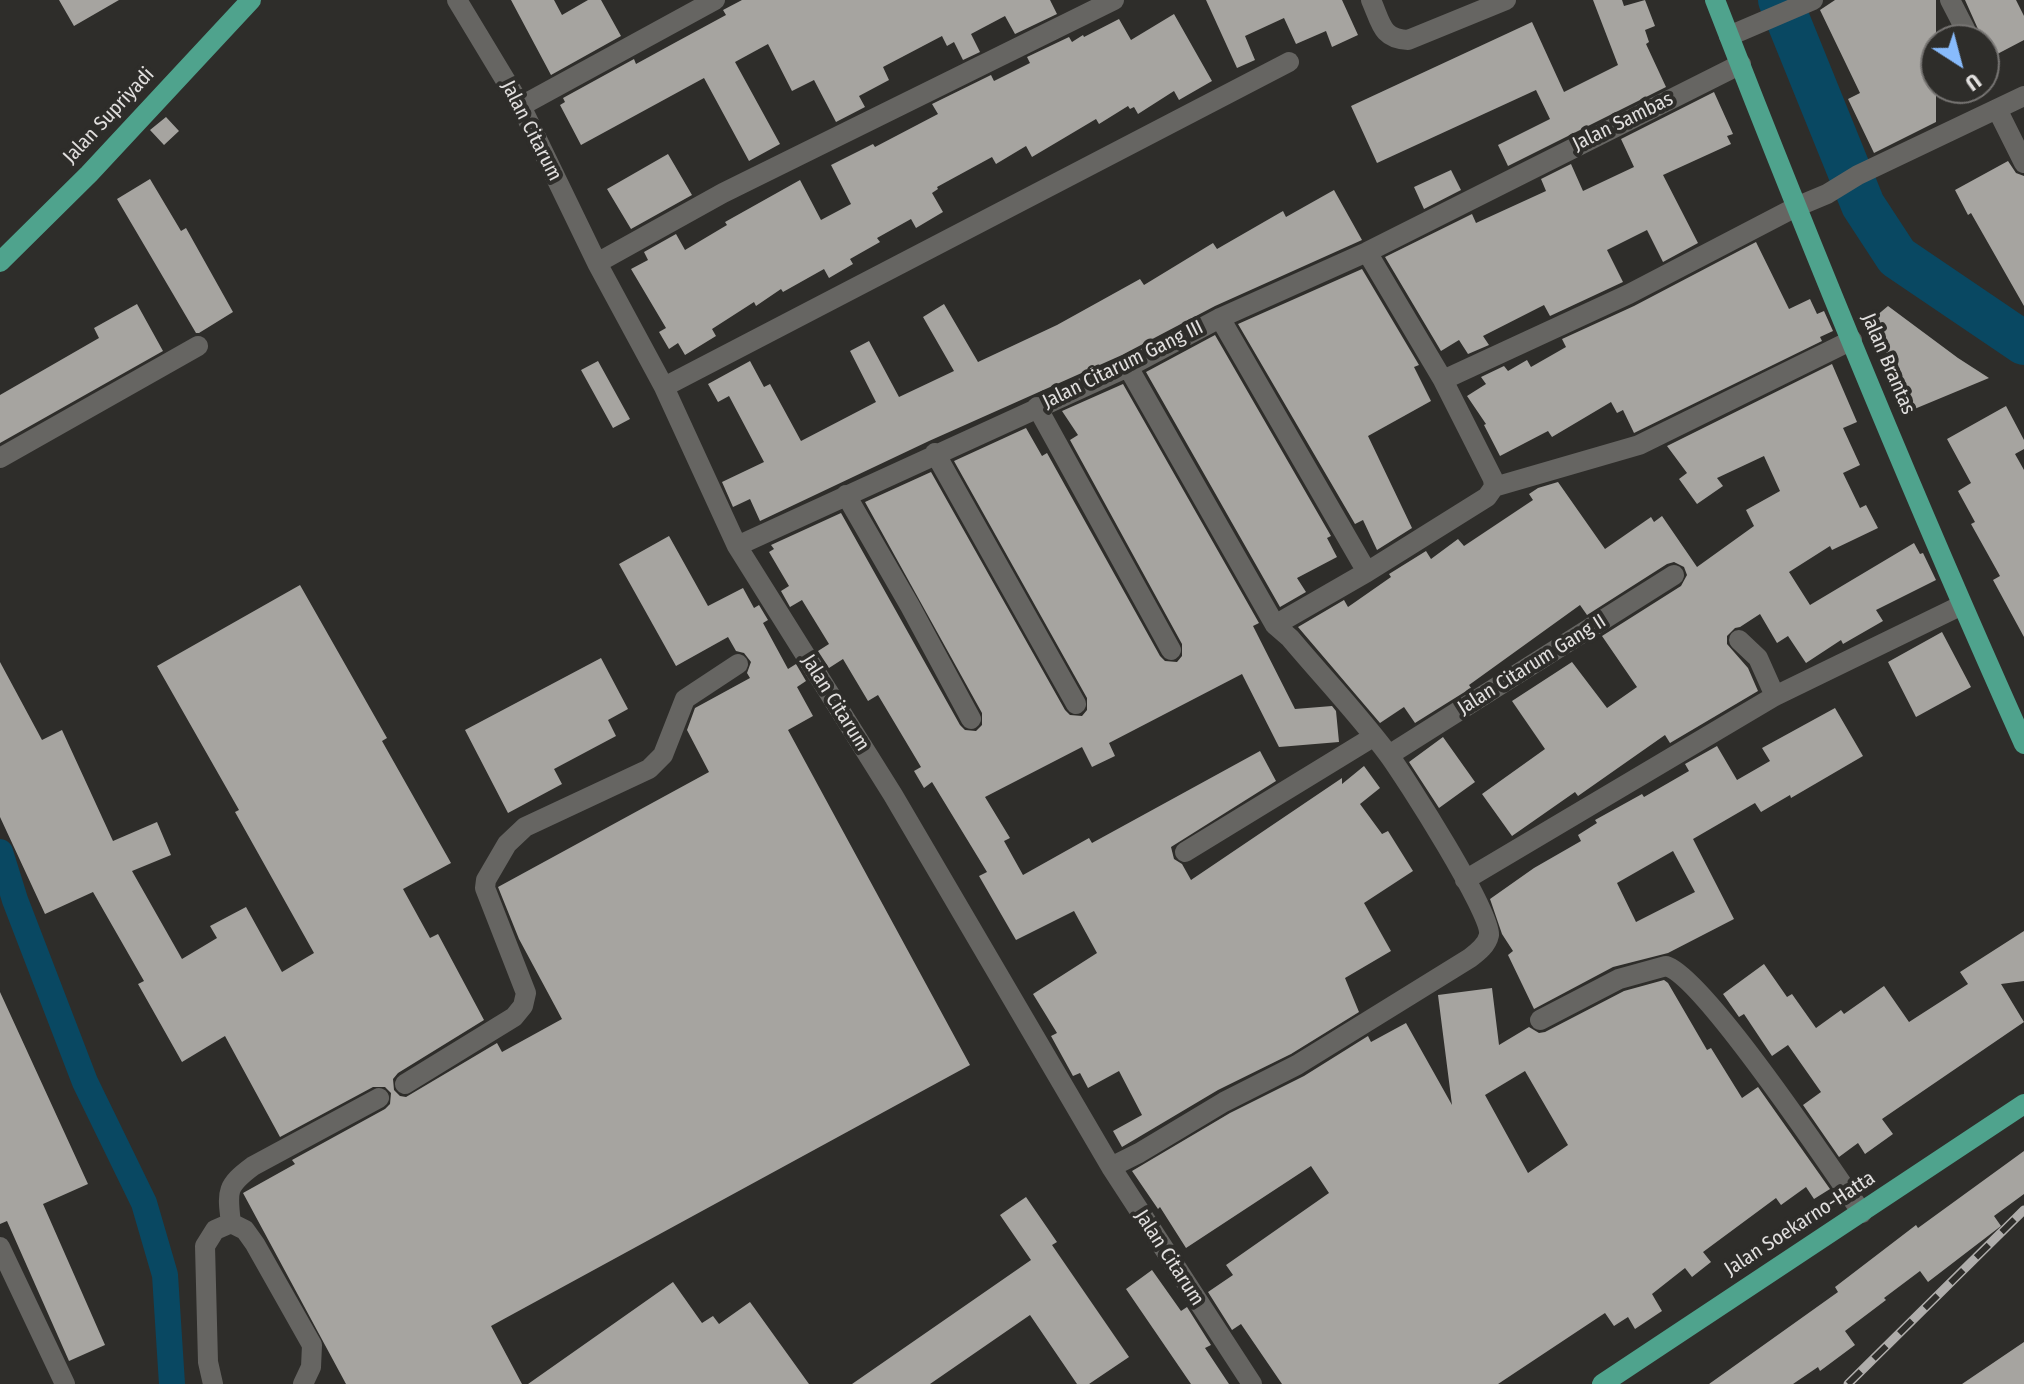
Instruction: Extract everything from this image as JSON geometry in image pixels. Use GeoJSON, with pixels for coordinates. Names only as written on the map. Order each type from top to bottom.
{"type":"FeatureCollection","features":[{"type":"Feature","properties":{"kind":"main road","name":"Jalan Supriyadi"},"geometry":{"type":"LineString","coordinates":[[0,262],[89,174],[251,0]]}},
{"type":"Feature","properties":{"kind":"main road","name":"Jalan Brantas"},"geometry":{"type":"LineString","coordinates":[[1715,0],[1796,207],[1962,605],[2024,744]]}},
{"type":"Feature","properties":{"kind":"main road","name":"Jalan Soekarno-Hatta"},"geometry":{"type":"LineString","coordinates":[[1602,1384],[2024,1104]]}},
{"type":"Feature","properties":{"kind":"street","name":"Jalan Citarum"},"geometry":{"type":"LineString","coordinates":[[457,0],[521,106],[597,263],[664,387],[737,546],[893,795],[1111,1167],[1252,1384]]}},
{"type":"Feature","properties":{"kind":"street"},"geometry":{"type":"LineString","coordinates":[[521,106],[715,0]]}},
{"type":"Feature","properties":{"kind":"street"},"geometry":{"type":"LineString","coordinates":[[597,263],[723,193],[1114,0]]}},
{"type":"Feature","properties":{"kind":"street"},"geometry":{"type":"LineString","coordinates":[[1371,0],[1386,34],[1395,39],[1408,40],[1506,0]]}},
{"type":"Feature","properties":{"kind":"street"},"geometry":{"type":"LineString","coordinates":[[1950,0],[1962,24]]}},
{"type":"Feature","properties":{"kind":"street"},"geometry":{"type":"LineString","coordinates":[[1729,36],[1807,3]]}},
{"type":"Feature","properties":{"kind":"street"},"geometry":{"type":"LineString","coordinates":[[664,387],[1289,62]]}},
{"type":"Feature","properties":{"kind":"street","name":"Jalan Sambas"},"geometry":{"type":"LineString","coordinates":[[1506,181],[1741,64]]}},
{"type":"Feature","properties":{"kind":"street"},"geometry":{"type":"LineString","coordinates":[[1443,380],[1629,294],[1827,194],[1858,175],[2024,96]]}},
{"type":"Feature","properties":{"kind":"street"},"geometry":{"type":"LineString","coordinates":[[1997,109],[2024,163]]}},
{"type":"Feature","properties":{"kind":"street","name":"Jalan Citarum Gang III"},"geometry":{"type":"LineString","coordinates":[[737,546],[1128,367],[1220,318],[1367,252],[1506,181]]}},
{"type":"Feature","properties":{"kind":"street"},"geometry":{"type":"LineString","coordinates":[[1367,252],[1443,380],[1493,479],[1494,487]]}},
{"type":"Feature","properties":{"kind":"street"},"geometry":{"type":"LineString","coordinates":[[1220,318],[1367,572]]}},
{"type":"Feature","properties":{"kind":"street"},"geometry":{"type":"LineString","coordinates":[[1275,625],[1487,497],[1494,487],[1639,445],[1852,340]]}},
{"type":"Feature","properties":{"kind":"street"},"geometry":{"type":"LineString","coordinates":[[0,458],[198,346]]}},
{"type":"Feature","properties":{"kind":"street"},"geometry":{"type":"LineString","coordinates":[[1111,1167],[1224,1102],[1297,1065],[1470,958],[1483,947],[1489,935],[1487,922],[1465,880],[1389,755],[1290,638],[1275,625],[1128,367]]}},
{"type":"Feature","properties":{"kind":"street"},"geometry":{"type":"LineString","coordinates":[[1037,407],[1171,650]]}},
{"type":"Feature","properties":{"kind":"street"},"geometry":{"type":"LineString","coordinates":[[935,453],[1076,704]]}},
{"type":"Feature","properties":{"kind":"street"},"geometry":{"type":"LineString","coordinates":[[846,495],[971,719]]}},
{"type":"Feature","properties":{"kind":"street","name":"Jalan Citarum Gang II"},"geometry":{"type":"LineString","coordinates":[[1389,755],[1674,575]]}},
{"type":"Feature","properties":{"kind":"street"},"geometry":{"type":"LineString","coordinates":[[1465,880],[1775,696],[1962,605]]}},
{"type":"Feature","properties":{"kind":"street"},"geometry":{"type":"LineString","coordinates":[[1739,640],[1758,658],[1775,696]]}},
{"type":"Feature","properties":{"kind":"street"},"geometry":{"type":"LineString","coordinates":[[405,1084],[514,1017],[523,1006],[526,993],[485,888],[486,880],[507,844],[525,827],[649,769],[663,755],[685,699],[738,664]]}},
{"type":"Feature","properties":{"kind":"street"},"geometry":{"type":"LineString","coordinates":[[1185,852],[1373,737]]}},
{"type":"Feature","properties":{"kind":"street"},"geometry":{"type":"LineString","coordinates":[[1540,1020],[1619,979],[1666,966],[1673,968],[1706,1001],[1775,1089],[1862,1213]]}},
{"type":"Feature","properties":{"kind":"street"},"geometry":{"type":"LineString","coordinates":[[231,1223],[227,1194],[234,1180],[253,1166],[379,1098]]}},
{"type":"Feature","properties":{"kind":"street"},"geometry":{"type":"LineString","coordinates":[[213,1384],[208,1362],[205,1246],[215,1230],[231,1223]]}},
{"type":"Feature","properties":{"kind":"street"},"geometry":{"type":"LineString","coordinates":[[231,1223],[245,1230],[255,1244],[312,1345],[311,1367],[303,1384]]}},
{"type":"Feature","properties":{"kind":"street"},"geometry":{"type":"LineString","coordinates":[[0,1247],[65,1384]]}},
{"type":"Feature","properties":{"kind":"building"},"geometry":{"type":"Polygon","coordinates":[[[59,0],[119,0],[74,26],[59,0]]]}},
{"type":"Feature","properties":{"kind":"building"},"geometry":{"type":"Polygon","coordinates":[[[511,0],[554,0],[562,15],[588,0],[601,0],[621,36],[551,75],[511,0]]]}},
{"type":"Feature","properties":{"kind":"building"},"geometry":{"type":"Polygon","coordinates":[[[742,0],[1050,0],[1057,14],[1015,34],[1005,16],[971,34],[980,52],[963,60],[954,42],[947,46],[942,36],[883,67],[889,80],[859,96],[865,107],[836,122],[814,80],[792,91],[768,44],[735,62],[780,144],[749,161],[704,78],[581,145],[560,105],[565,102],[563,98],[634,59],[636,64],[726,15],[723,10],[742,0]]]}},
{"type":"Feature","properties":{"kind":"building"},"geometry":{"type":"Polygon","coordinates":[[[1206,0],[1342,0],[1358,35],[1332,47],[1326,31],[1296,44],[1284,18],[1245,36],[1255,60],[1237,68],[1206,0]]]}},
{"type":"Feature","properties":{"kind":"building"},"geometry":{"type":"Polygon","coordinates":[[[1593,0],[1622,0],[1624,6],[1645,0],[1655,26],[1645,30],[1649,42],[1646,44],[1666,87],[1508,166],[1498,145],[1550,119],[1536,90],[1377,163],[1351,106],[1532,22],[1564,92],[1618,65],[1593,0]]]}},
{"type":"Feature","properties":{"kind":"building"},"geometry":{"type":"Polygon","coordinates":[[[1835,0],[1936,0],[1936,24],[1920,24],[1920,104],[1936,104],[1936,122],[1874,153],[1848,99],[1860,93],[1820,10],[1835,0]]]}},
{"type":"Feature","properties":{"kind":"building"},"geometry":{"type":"Polygon","coordinates":[[[1965,0],[2016,0],[2024,16],[2024,40],[2000,53],[2000,24],[1976,24],[1965,0]]]}},
{"type":"Feature","properties":{"kind":"building"},"geometry":{"type":"Polygon","coordinates":[[[1174,14],[1212,81],[1179,100],[1174,91],[1138,114],[1134,107],[1130,109],[1128,106],[1099,124],[1096,119],[1032,157],[1026,146],[996,164],[992,157],[937,187],[932,193],[943,212],[916,228],[911,219],[877,238],[880,242],[850,259],[853,264],[829,278],[824,269],[783,292],[781,289],[756,306],[754,302],[712,329],[716,336],[685,355],[678,343],[669,349],[659,332],[666,328],[631,269],[648,260],[644,252],[676,234],[685,250],[727,225],[725,222],[800,180],[821,220],[851,204],[831,165],[873,144],[875,147],[938,114],[932,104],[991,75],[994,81],[1030,63],[1027,57],[1069,37],[1072,42],[1119,19],[1131,40],[1174,14]]]}},
{"type":"Feature","properties":{"kind":"building"},"geometry":{"type":"Polygon","coordinates":[[[1714,92],[1733,134],[1727,136],[1731,144],[1663,175],[1698,243],[1663,262],[1647,230],[1607,250],[1623,282],[1550,316],[1544,305],[1483,336],[1489,345],[1468,354],[1459,340],[1441,351],[1385,257],[1472,214],[1476,223],[1546,191],[1541,179],[1571,164],[1583,191],[1634,167],[1621,139],[1714,92]]]}},
{"type":"Feature","properties":{"kind":"building"},"geometry":{"type":"Polygon","coordinates":[[[166,117],[179,131],[164,145],[150,130],[166,117]]]}},
{"type":"Feature","properties":{"kind":"building"},"geometry":{"type":"Polygon","coordinates":[[[668,154],[692,195],[631,229],[607,189],[668,154]]]}},
{"type":"Feature","properties":{"kind":"building"},"geometry":{"type":"Polygon","coordinates":[[[2008,161],[2016,173],[2024,176],[2024,306],[1955,190],[2008,161]]]}},
{"type":"Feature","properties":{"kind":"building"},"geometry":{"type":"Polygon","coordinates":[[[1451,170],[1461,190],[1424,209],[1414,187],[1451,170]]]}},
{"type":"Feature","properties":{"kind":"building"},"geometry":{"type":"Polygon","coordinates":[[[150,179],[181,231],[186,228],[233,312],[199,333],[196,333],[117,199],[150,179]]]}},
{"type":"Feature","properties":{"kind":"building"},"geometry":{"type":"Polygon","coordinates":[[[1334,190],[1362,240],[1215,306],[1122,355],[760,521],[750,499],[733,507],[722,482],[764,462],[729,396],[718,402],[708,384],[750,361],[764,387],[770,384],[801,441],[876,402],[850,351],[869,341],[899,397],[954,371],[923,317],[944,304],[978,362],[1057,325],[1140,279],[1144,285],[1213,243],[1217,249],[1283,211],[1286,217],[1334,190]]]}},
{"type":"Feature","properties":{"kind":"building"},"geometry":{"type":"Polygon","coordinates":[[[1756,242],[1789,309],[1810,299],[1817,314],[1824,311],[1833,331],[1820,337],[1822,341],[1634,433],[1623,410],[1617,413],[1611,402],[1552,437],[1548,431],[1500,456],[1486,424],[1467,396],[1486,384],[1481,377],[1504,366],[1508,371],[1527,360],[1531,367],[1566,347],[1562,339],[1634,306],[1756,242]]]}},
{"type":"Feature","properties":{"kind":"building"},"geometry":{"type":"Polygon","coordinates":[[[1362,269],[1419,365],[1414,367],[1431,401],[1368,436],[1412,528],[1377,550],[1363,520],[1355,524],[1238,324],[1362,269]]]}},
{"type":"Feature","properties":{"kind":"building"},"geometry":{"type":"Polygon","coordinates":[[[137,304],[163,351],[0,443],[0,395],[99,338],[94,328],[137,304]]]}},
{"type":"Feature","properties":{"kind":"building"},"geometry":{"type":"Polygon","coordinates":[[[1888,306],[1989,378],[1912,410],[1897,373],[1869,322],[1888,306]]]}},
{"type":"Feature","properties":{"kind":"building"},"geometry":{"type":"Polygon","coordinates":[[[1215,335],[1331,536],[1327,538],[1337,557],[1297,578],[1306,592],[1280,607],[1146,372],[1215,335]]]}},
{"type":"Feature","properties":{"kind":"building"},"geometry":{"type":"Polygon","coordinates":[[[598,361],[630,419],[613,428],[581,370],[598,361]]]}},
{"type":"Feature","properties":{"kind":"building"},"geometry":{"type":"Polygon","coordinates":[[[1832,364],[1857,422],[1843,428],[1860,465],[1843,473],[1860,508],[1866,505],[1878,528],[1832,550],[1830,546],[1789,572],[1810,605],[1914,543],[1920,554],[1923,553],[1936,580],[1876,610],[1883,621],[1843,644],[1841,640],[1806,663],[1788,636],[1777,643],[1760,614],[1735,628],[1727,636],[1727,644],[1748,668],[1758,691],[1670,743],[1665,735],[1578,796],[1575,792],[1512,836],[1482,794],[1545,749],[1512,701],[1572,662],[1607,708],[1637,687],[1602,636],[1681,586],[1687,575],[1684,567],[1674,562],[1667,564],[1587,615],[1580,605],[1469,685],[1471,688],[1415,723],[1404,707],[1380,723],[1298,627],[1344,600],[1348,607],[1391,577],[1389,574],[1426,551],[1431,559],[1458,539],[1464,546],[1533,500],[1529,494],[1558,482],[1605,549],[1651,517],[1654,522],[1662,516],[1697,567],[1754,526],[1746,510],[1780,491],[1764,456],[1717,478],[1723,486],[1697,504],[1679,479],[1687,473],[1667,446],[1832,364]]]}},
{"type":"Feature","properties":{"kind":"building"},"geometry":{"type":"Polygon","coordinates":[[[1123,384],[1259,623],[1253,626],[1295,709],[1332,706],[1336,711],[1339,742],[1279,747],[1242,674],[1109,743],[1115,756],[1092,767],[1082,747],[985,797],[1010,838],[1004,841],[1023,875],[1089,838],[1092,843],[1260,751],[1276,781],[1171,847],[1174,859],[1182,864],[1191,880],[1342,778],[1342,784],[1364,766],[1380,788],[1360,804],[1382,834],[1388,831],[1413,871],[1364,903],[1391,951],[1345,978],[1359,1012],[1291,1054],[1218,1090],[1122,1147],[1113,1131],[1142,1115],[1119,1071],[1088,1088],[1080,1073],[1073,1076],[1051,1036],[1057,1033],[1033,994],[1097,953],[1074,911],[1016,940],[979,876],[987,872],[932,782],[924,788],[914,771],[921,767],[878,695],[868,701],[843,659],[829,668],[818,651],[829,644],[802,600],[790,607],[781,591],[789,586],[769,552],[774,549],[771,545],[841,513],[960,725],[965,730],[976,731],[982,725],[982,713],[865,502],[931,472],[1065,710],[1070,715],[1082,716],[1087,710],[1087,698],[954,461],[1026,428],[1042,456],[1047,453],[1160,656],[1165,661],[1177,662],[1182,656],[1182,644],[1070,440],[1078,435],[1062,411],[1123,384]]]}},
{"type":"Feature","properties":{"kind":"building"},"geometry":{"type":"Polygon","coordinates":[[[2006,406],[2024,440],[2024,449],[2015,454],[2024,470],[2024,637],[1993,580],[2000,576],[1971,524],[1975,522],[1958,491],[1971,483],[1947,439],[2006,406]]]}},
{"type":"Feature","properties":{"kind":"building"},"geometry":{"type":"Polygon","coordinates":[[[669,536],[708,606],[743,588],[754,608],[759,605],[768,620],[763,623],[788,669],[796,664],[806,681],[797,687],[813,716],[788,730],[970,1065],[491,1326],[522,1384],[346,1384],[243,1193],[295,1164],[292,1160],[385,1109],[390,1104],[391,1093],[385,1087],[373,1087],[280,1137],[225,1036],[182,1062],[138,984],[144,981],[93,892],[45,914],[0,817],[0,662],[42,740],[62,730],[113,841],[157,822],[171,855],[132,871],[182,959],[217,938],[210,926],[246,907],[282,972],[314,953],[235,812],[239,810],[157,666],[300,585],[387,738],[382,741],[451,863],[403,889],[430,938],[438,934],[484,1020],[398,1073],[393,1079],[394,1090],[406,1097],[497,1043],[502,1052],[562,1019],[519,939],[498,887],[709,772],[687,730],[695,708],[750,678],[747,673],[751,662],[744,653],[736,651],[728,637],[676,666],[619,564],[669,536]]]}},
{"type":"Feature","properties":{"kind":"building"},"geometry":{"type":"Polygon","coordinates":[[[1942,632],[1971,687],[1916,717],[1888,662],[1942,632]]]}},
{"type":"Feature","properties":{"kind":"building"},"geometry":{"type":"Polygon","coordinates":[[[601,658],[628,709],[608,720],[616,736],[554,769],[562,784],[508,813],[465,730],[601,658]]]}},
{"type":"Feature","properties":{"kind":"building"},"geometry":{"type":"Polygon","coordinates":[[[1835,708],[1863,756],[1791,798],[1790,795],[1761,812],[1755,803],[1693,839],[1734,919],[1668,953],[1613,967],[1534,1009],[1508,955],[1513,951],[1502,934],[1490,899],[1534,868],[1581,841],[1578,835],[1597,823],[1595,820],[1689,771],[1685,764],[1717,746],[1737,780],[1770,761],[1762,748],[1835,708]],[[1673,851],[1617,883],[1636,922],[1695,892],[1673,851]]]}},
{"type":"Feature","properties":{"kind":"building"},"geometry":{"type":"Polygon","coordinates":[[[1443,737],[1475,782],[1439,808],[1409,762],[1443,737]]]}},
{"type":"Feature","properties":{"kind":"building"},"geometry":{"type":"Polygon","coordinates":[[[2024,931],[2024,981],[2001,984],[2024,1022],[1882,1119],[1893,1134],[1865,1154],[1858,1143],[1839,1157],[1803,1105],[1821,1092],[1788,1045],[1772,1056],[1744,1014],[1739,1017],[1723,994],[1764,964],[1787,997],[1792,994],[1816,1028],[1841,1010],[1844,1014],[1884,986],[1909,1022],[1968,984],[1960,972],[2024,931]]]}},
{"type":"Feature","properties":{"kind":"building"},"geometry":{"type":"Polygon","coordinates":[[[1664,980],[1668,983],[1707,1050],[1711,1048],[1742,1098],[1758,1087],[1830,1189],[1814,1199],[1806,1187],[1781,1205],[1776,1198],[1703,1252],[1711,1262],[1692,1277],[1685,1268],[1652,1294],[1662,1311],[1635,1329],[1628,1317],[1614,1326],[1605,1313],[1498,1384],[1282,1384],[1241,1324],[1232,1330],[1208,1292],[1233,1275],[1226,1265],[1329,1193],[1311,1166],[1186,1248],[1132,1171],[1230,1113],[1304,1076],[1368,1036],[1371,1042],[1406,1023],[1452,1105],[1438,995],[1492,988],[1499,1045],[1529,1027],[1539,1033],[1545,1032],[1624,991],[1664,980]],[[1525,1071],[1485,1095],[1528,1173],[1568,1145],[1525,1071]]]}},
{"type":"Feature","properties":{"kind":"building"},"geometry":{"type":"Polygon","coordinates":[[[0,992],[88,1184],[43,1204],[105,1345],[69,1361],[7,1221],[0,1224],[0,992]]]}},
{"type":"Feature","properties":{"kind":"building"},"geometry":{"type":"Polygon","coordinates":[[[2024,1151],[2024,1194],[1994,1216],[2001,1226],[1928,1282],[1920,1271],[1884,1298],[1886,1300],[1845,1331],[1855,1345],[1820,1371],[1818,1367],[1793,1384],[1709,1384],[1838,1292],[1835,1287],[1916,1225],[1918,1228],[2024,1151]]]}},
{"type":"Feature","properties":{"kind":"building"},"geometry":{"type":"Polygon","coordinates":[[[1026,1197],[1057,1242],[1052,1245],[1129,1357],[1089,1384],[1077,1384],[1030,1315],[930,1384],[852,1384],[1031,1260],[1000,1215],[1026,1197]]]}},
{"type":"Feature","properties":{"kind":"building"},"geometry":{"type":"Polygon","coordinates":[[[1152,1270],[1181,1311],[1187,1307],[1211,1345],[1205,1348],[1229,1384],[1191,1384],[1126,1289],[1152,1270]]]}},
{"type":"Feature","properties":{"kind":"building"},"geometry":{"type":"Polygon","coordinates":[[[673,1282],[702,1323],[713,1316],[719,1324],[750,1302],[809,1384],[528,1384],[673,1282]]]}},
{"type":"Feature","properties":{"kind":"building"},"geometry":{"type":"Polygon","coordinates":[[[2024,1342],[2024,1384],[1962,1384],[2024,1342]]]}},
{"type":"Feature","properties":{"kind":"waterway"},"geometry":{"type":"LineString","coordinates":[[1780,0],[1863,205],[1897,257],[2024,343]]}},
{"type":"Feature","properties":{"kind":"waterway"},"geometry":{"type":"LineString","coordinates":[[0,852],[15,900],[85,1082],[144,1203],[165,1275],[172,1384]]}},
{"type":"Feature","properties":{"kind":"railway"},"geometry":{"type":"LineString","coordinates":[[1848,1384],[2024,1210]]}}]}
